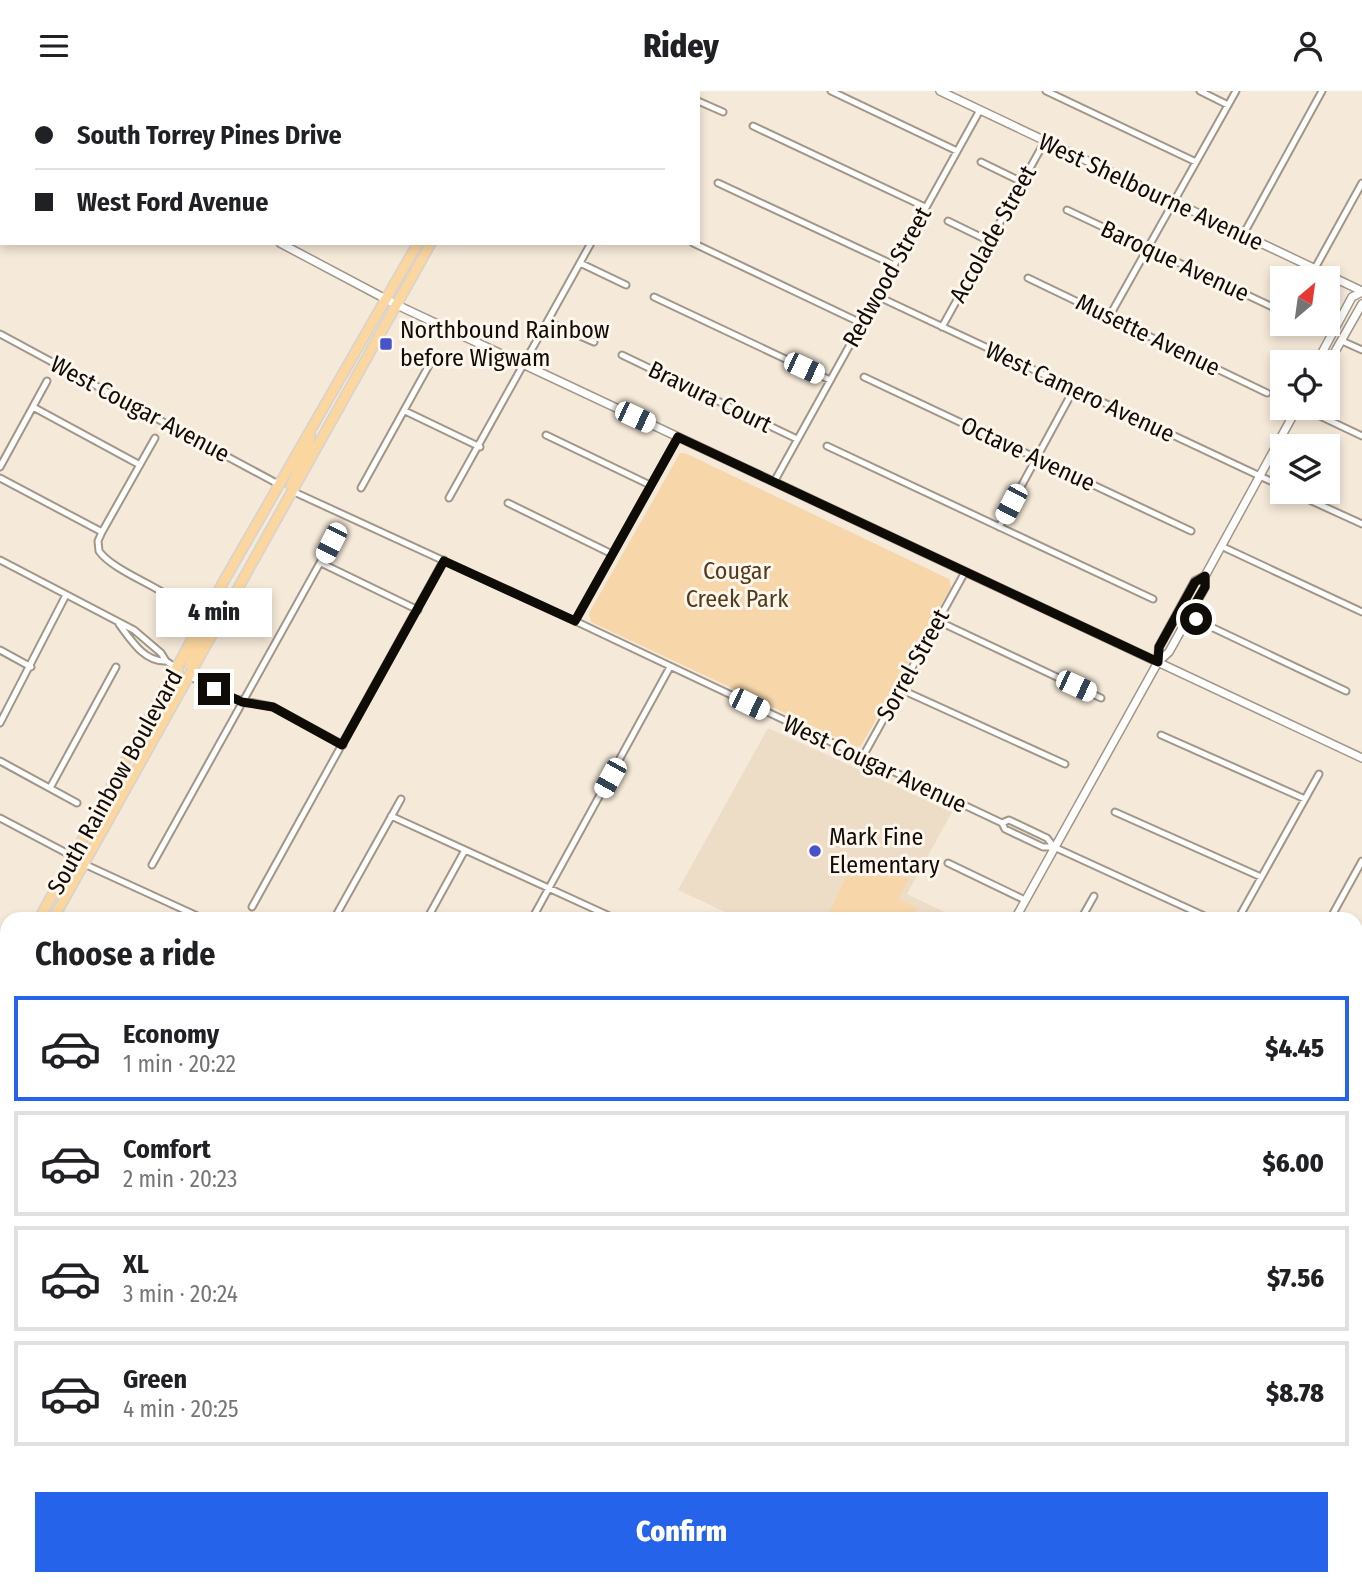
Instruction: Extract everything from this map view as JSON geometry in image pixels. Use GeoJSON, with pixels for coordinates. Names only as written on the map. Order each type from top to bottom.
{"type":"FeatureCollection","features":[{"type":"Feature","properties":{"kind":"main road","name":"South Rainbow Boulevard"},"geometry":{"type":"LineString","coordinates":[[44,912],[203,621],[417,245]]}},
{"type":"Feature","properties":{"kind":"main road","name":"South Rainbow Boulevard"},"geometry":{"type":"LineString","coordinates":[[56,912],[431,245]]}},
{"type":"Feature","properties":{"kind":"main road"},"geometry":{"type":"LineString","coordinates":[[292,491],[292,480],[309,446],[311,429]]}},
{"type":"Feature","properties":{"kind":"main road"},"geometry":{"type":"LineString","coordinates":[[259,551],[259,539],[280,500],[280,485]]}},
{"type":"Feature","properties":{"kind":"main road"},"geometry":{"type":"LineString","coordinates":[[189,676],[188,666],[202,637],[203,621]]}},
{"type":"Feature","properties":{"kind":"main road"},"geometry":{"type":"LineString","coordinates":[[158,731],[164,709],[179,680],[178,669]]}},
{"type":"Feature","properties":{"kind":"main road"},"geometry":{"type":"LineString","coordinates":[[83,864],[86,850],[96,830],[95,819]]}},
{"type":"Feature","properties":{"kind":"main road"},"geometry":{"type":"LineString","coordinates":[[53,912],[69,879],[74,857]]}},
{"type":"Feature","properties":{"kind":"street"},"geometry":{"type":"LineString","coordinates":[[831,91],[957,151]]}},
{"type":"Feature","properties":{"kind":"street","name":"West Shelbourne Avenue"},"geometry":{"type":"LineString","coordinates":[[940,91],[1308,266]]}},
{"type":"Feature","properties":{"kind":"street"},"geometry":{"type":"LineString","coordinates":[[1046,91],[1196,162]]}},
{"type":"Feature","properties":{"kind":"street"},"geometry":{"type":"LineString","coordinates":[[1200,91],[1228,105]]}},
{"type":"Feature","properties":{"kind":"street"},"geometry":{"type":"LineString","coordinates":[[1109,317],[1236,91]]}},
{"type":"Feature","properties":{"kind":"street"},"geometry":{"type":"LineString","coordinates":[[1243,235],[1322,91]]}},
{"type":"Feature","properties":{"kind":"street"},"geometry":{"type":"LineString","coordinates":[[700,102],[723,112]]}},
{"type":"Feature","properties":{"kind":"street","name":"Redwood Street"},"geometry":{"type":"LineString","coordinates":[[774,481],[979,110]]}},
{"type":"Feature","properties":{"kind":"street"},"geometry":{"type":"LineString","coordinates":[[753,125],[925,207]]}},
{"type":"Feature","properties":{"kind":"street","name":"Accolade Street"},"geometry":{"type":"LineString","coordinates":[[942,327],[1045,141]]}},
{"type":"Feature","properties":{"kind":"street"},"geometry":{"type":"LineString","coordinates":[[981,162],[1022,182]]}},
{"type":"Feature","properties":{"kind":"street"},"geometry":{"type":"LineString","coordinates":[[718,183],[894,265]]}},
{"type":"Feature","properties":{"kind":"street"},"geometry":{"type":"LineString","coordinates":[[1316,266],[1362,183]]}},
{"type":"Feature","properties":{"kind":"street","name":"Baroque Avenue"},"geometry":{"type":"LineString","coordinates":[[1066,209],[1270,306]]}},
{"type":"Feature","properties":{"kind":"street"},"geometry":{"type":"LineString","coordinates":[[948,221],[989,241]]}},
{"type":"Feature","properties":{"kind":"street"},"geometry":{"type":"LineString","coordinates":[[284,245],[397,305],[1362,758]]}},
{"type":"Feature","properties":{"kind":"street"},"geometry":{"type":"LineString","coordinates":[[449,498],[480,447],[590,245]]}},
{"type":"Feature","properties":{"kind":"street"},"geometry":{"type":"LineString","coordinates":[[697,245],[861,323]]}},
{"type":"Feature","properties":{"kind":"street"},"geometry":{"type":"LineString","coordinates":[[580,263],[626,285]]}},
{"type":"Feature","properties":{"kind":"street","name":"Musette Avenue"},"geometry":{"type":"LineString","coordinates":[[1028,278],[1267,393]]}},
{"type":"Feature","properties":{"kind":"street","name":"West Shelbourne Avenue"},"geometry":{"type":"LineString","coordinates":[[1340,281],[1362,291]]}},
{"type":"Feature","properties":{"kind":"street"},"geometry":{"type":"LineString","coordinates":[[1323,350],[1352,297],[1362,291]]}},
{"type":"Feature","properties":{"kind":"street","name":"West Camero Avenue"},"geometry":{"type":"LineString","coordinates":[[877,296],[1270,482]]}},
{"type":"Feature","properties":{"kind":"street"},"geometry":{"type":"LineString","coordinates":[[654,297],[830,380]]}},
{"type":"Feature","properties":{"kind":"street"},"geometry":{"type":"LineString","coordinates":[[1337,350],[1362,304]]}},
{"type":"Feature","properties":{"kind":"street"},"geometry":{"type":"LineString","coordinates":[[548,322],[594,342]]}},
{"type":"Feature","properties":{"kind":"street","name":"West Cougar Avenue"},"geometry":{"type":"LineString","coordinates":[[0,334],[280,485]]}},
{"type":"Feature","properties":{"kind":"street"},"geometry":{"type":"LineString","coordinates":[[1342,341],[1362,350]]}},
{"type":"Feature","properties":{"kind":"street","name":"Bravura Court"},"geometry":{"type":"LineString","coordinates":[[622,355],[797,439]]}},
{"type":"Feature","properties":{"kind":"street"},"geometry":{"type":"LineString","coordinates":[[361,488],[433,358]]}},
{"type":"Feature","properties":{"kind":"street","name":"Octave Avenue"},"geometry":{"type":"LineString","coordinates":[[864,377],[1191,531]]}},
{"type":"Feature","properties":{"kind":"street"},"geometry":{"type":"LineString","coordinates":[[0,467],[47,381]]}},
{"type":"Feature","properties":{"kind":"street"},"geometry":{"type":"LineString","coordinates":[[999,527],[1074,389]]}},
{"type":"Feature","properties":{"kind":"street"},"geometry":{"type":"LineString","coordinates":[[33,407],[140,465]]}},
{"type":"Feature","properties":{"kind":"street"},"geometry":{"type":"LineString","coordinates":[[405,411],[480,447]]}},
{"type":"Feature","properties":{"kind":"street"},"geometry":{"type":"LineString","coordinates":[[1019,912],[1158,662],[1169,652],[1205,587],[1205,576],[1290,420]]}},
{"type":"Feature","properties":{"kind":"street"},"geometry":{"type":"LineString","coordinates":[[1328,420],[1362,436]]}},
{"type":"Feature","properties":{"kind":"street"},"geometry":{"type":"LineString","coordinates":[[546,435],[650,485]]}},
{"type":"Feature","properties":{"kind":"street"},"geometry":{"type":"LineString","coordinates":[[575,621],[678,437]]}},
{"type":"Feature","properties":{"kind":"street"},"geometry":{"type":"LineString","coordinates":[[155,438],[102,532],[98,541],[99,551],[107,560],[169,594],[179,603]]}},
{"type":"Feature","properties":{"kind":"street"},"geometry":{"type":"LineString","coordinates":[[827,446],[1153,599]]}},
{"type":"Feature","properties":{"kind":"street"},"geometry":{"type":"LineString","coordinates":[[0,478],[102,532]]}},
{"type":"Feature","properties":{"kind":"street","name":"West Cougar Avenue"},"geometry":{"type":"LineString","coordinates":[[292,491],[575,621],[1002,823],[1009,820],[1048,838],[1054,847],[1196,912]]}},
{"type":"Feature","properties":{"kind":"street"},"geometry":{"type":"LineString","coordinates":[[508,503],[612,554]]}},
{"type":"Feature","properties":{"kind":"street"},"geometry":{"type":"LineString","coordinates":[[1318,504],[1362,524]]}},
{"type":"Feature","properties":{"kind":"street"},"geometry":{"type":"LineString","coordinates":[[152,865],[331,543]]}},
{"type":"Feature","properties":{"kind":"street"},"geometry":{"type":"LineString","coordinates":[[1221,546],[1362,612]]}},
{"type":"Feature","properties":{"kind":"street"},"geometry":{"type":"LineString","coordinates":[[0,560],[134,630],[178,669]]}},
{"type":"Feature","properties":{"kind":"street"},"geometry":{"type":"LineString","coordinates":[[252,907],[444,561]]}},
{"type":"Feature","properties":{"kind":"street"},"geometry":{"type":"LineString","coordinates":[[321,563],[418,610]]}},
{"type":"Feature","properties":{"kind":"street","name":"Sorrel Street"},"geometry":{"type":"LineString","coordinates":[[862,758],[965,572]]}},
{"type":"Feature","properties":{"kind":"street"},"geometry":{"type":"LineString","coordinates":[[1158,662],[1159,647],[1195,582],[1205,576]]}},
{"type":"Feature","properties":{"kind":"street"},"geometry":{"type":"LineString","coordinates":[[0,723],[66,595]]}},
{"type":"Feature","properties":{"kind":"street"},"geometry":{"type":"LineString","coordinates":[[1188,616],[1346,691]]}},
{"type":"Feature","properties":{"kind":"street"},"geometry":{"type":"LineString","coordinates":[[938,621],[1101,698]]}},
{"type":"Feature","properties":{"kind":"street"},"geometry":{"type":"LineString","coordinates":[[117,622],[134,644],[145,653],[156,661],[166,661]]}},
{"type":"Feature","properties":{"kind":"street"},"geometry":{"type":"LineString","coordinates":[[0,650],[31,667]]}},
{"type":"Feature","properties":{"kind":"street"},"geometry":{"type":"LineString","coordinates":[[50,788],[116,667]]}},
{"type":"Feature","properties":{"kind":"street"},"geometry":{"type":"LineString","coordinates":[[536,912],[670,667]]}},
{"type":"Feature","properties":{"kind":"street"},"geometry":{"type":"LineString","coordinates":[[189,676],[242,702],[273,707],[342,745]]}},
{"type":"Feature","properties":{"kind":"street"},"geometry":{"type":"LineString","coordinates":[[900,688],[1065,764]]}},
{"type":"Feature","properties":{"kind":"street"},"geometry":{"type":"LineString","coordinates":[[1161,734],[1305,799]]}},
{"type":"Feature","properties":{"kind":"street"},"geometry":{"type":"LineString","coordinates":[[0,761],[77,803]]}},
{"type":"Feature","properties":{"kind":"street"},"geometry":{"type":"LineString","coordinates":[[1242,912],[1319,774]]}},
{"type":"Feature","properties":{"kind":"street"},"geometry":{"type":"LineString","coordinates":[[337,912],[401,799]]}},
{"type":"Feature","properties":{"kind":"street"},"geometry":{"type":"LineString","coordinates":[[1115,812],[1261,877]]}},
{"type":"Feature","properties":{"kind":"street"},"geometry":{"type":"LineString","coordinates":[[391,815],[601,912]]}},
{"type":"Feature","properties":{"kind":"street"},"geometry":{"type":"LineString","coordinates":[[0,818],[74,857]]}},
{"type":"Feature","properties":{"kind":"street"},"geometry":{"type":"LineString","coordinates":[[431,912],[465,850]]}},
{"type":"Feature","properties":{"kind":"street"},"geometry":{"type":"LineString","coordinates":[[1334,912],[1362,861]]}},
{"type":"Feature","properties":{"kind":"street"},"geometry":{"type":"LineString","coordinates":[[948,863],[1025,900]]}},
{"type":"Feature","properties":{"kind":"street"},"geometry":{"type":"LineString","coordinates":[[83,864],[189,912]]}},
{"type":"Feature","properties":{"kind":"street"},"geometry":{"type":"LineString","coordinates":[[1085,912],[1094,896]]}},
{"type":"Feature","properties":{"kind":"shaded area","name":"Mark Fine Elementary"},"geometry":{"type":"Polygon","coordinates":[[[768,728],[952,812],[907,894],[944,912],[725,912],[678,890],[768,728]]]}},
{"type":"Feature","properties":{"kind":"green space","name":"Cougar Creek Park"},"geometry":{"type":"Polygon","coordinates":[[[680,453],[685,453],[949,579],[951,587],[861,746],[857,747],[591,622],[589,613],[680,453]]]}},
{"type":"Feature","properties":{"kind":"green space"},"geometry":{"type":"Polygon","coordinates":[[[866,861],[909,879],[898,899],[917,908],[915,912],[829,912],[853,863],[858,865],[866,861]]]}},
{"type":"Feature","properties":{"kind":"place","name":"Northbound Rainbow before Wigwam"},"geometry":{"type":"Point","coordinates":[386,344]}},
{"type":"Feature","properties":{"kind":"place","name":"Mark Fine Elementary"},"geometry":{"type":"Point","coordinates":[815,851]}},
{"type":"Feature","properties":{"kind":"route"},"geometry":{"type":"LineString","coordinates":[[214,689],[242,702],[273,707],[342,745],[444,561],[575,621],[678,437],[1158,662],[1159,647],[1195,582],[1205,576],[1205,587],[1188,616],[1196,619]]}}]}
